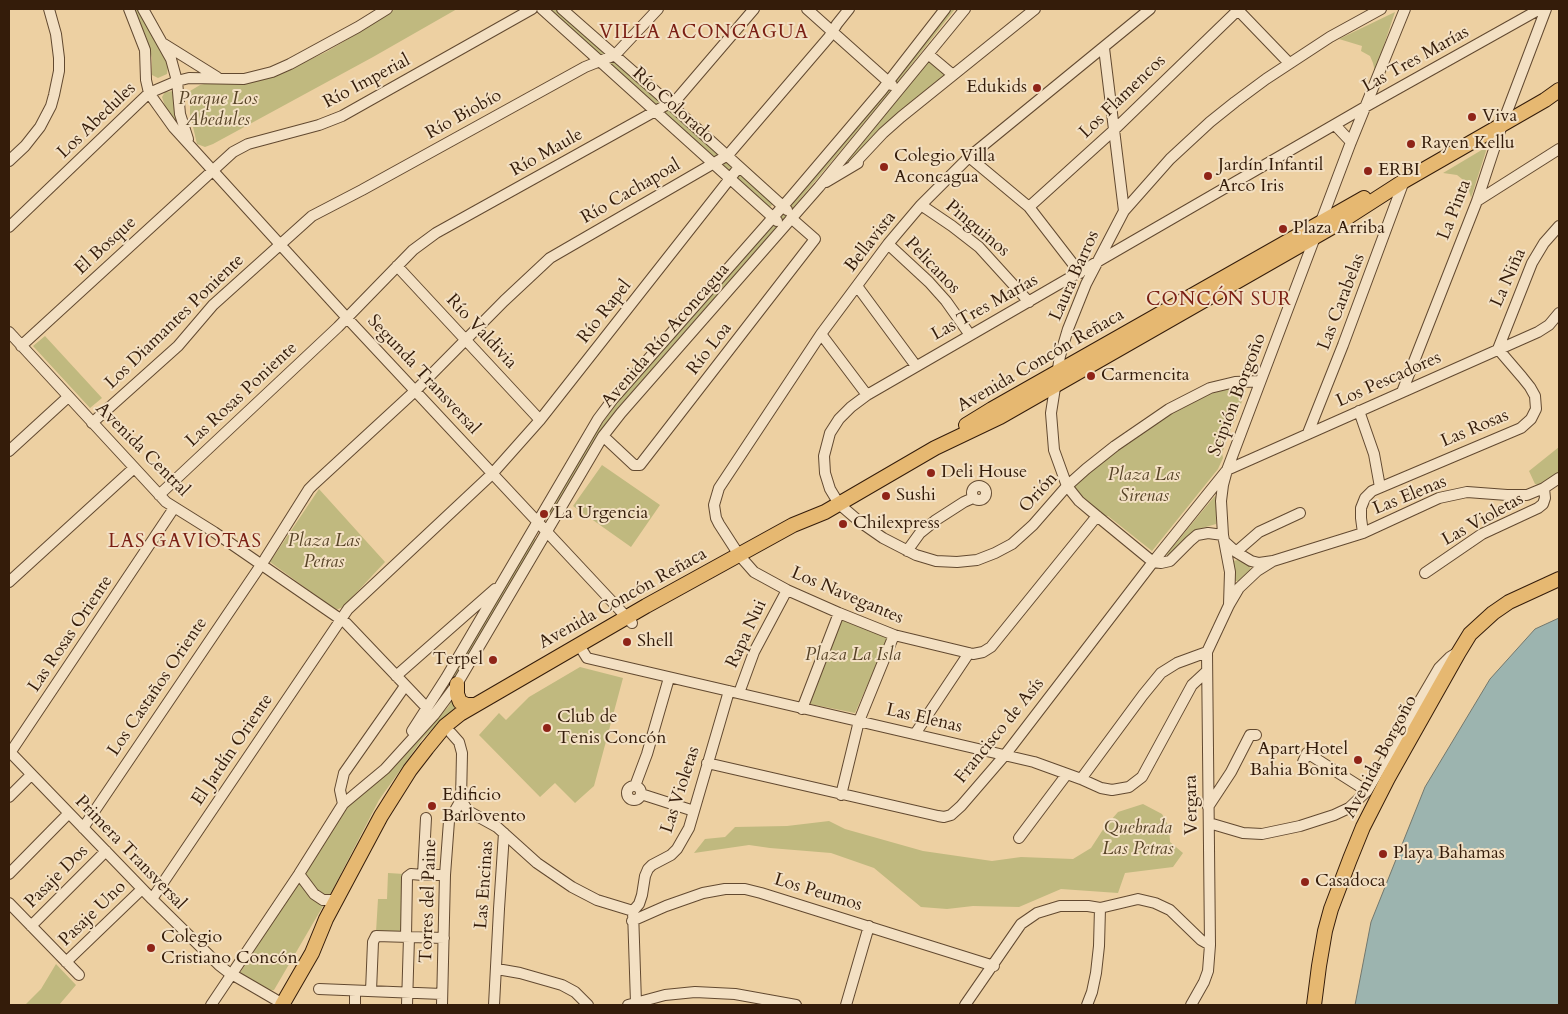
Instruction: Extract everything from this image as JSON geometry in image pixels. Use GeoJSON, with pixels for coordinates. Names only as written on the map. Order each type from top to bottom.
{"type":"FeatureCollection","features":[{"type":"Feature","properties":{"kind":"main road","name":"Avenida Concón Reñaca"},"geometry":{"type":"LineString","coordinates":[[1545,100],[1559,90]]}},
{"type":"Feature","properties":{"kind":"main road","name":"Avenida Concón Reñaca"},"geometry":{"type":"LineString","coordinates":[[1056,379],[1315,237],[1404,181],[1502,124],[1559,94]]}},
{"type":"Feature","properties":{"kind":"main road","name":"Avenida Concón Reñaca"},"geometry":{"type":"LineString","coordinates":[[448,729],[473,705],[742,558],[789,536],[825,512],[936,448],[1000,417],[1056,379],[1321,222],[1372,194],[1404,181]]}},
{"type":"Feature","properties":{"kind":"main road","name":"Avenida Borgoño"},"geometry":{"type":"LineString","coordinates":[[1314,1005],[1325,931],[1350,858],[1363,827],[1388,778],[1459,652],[1470,634],[1493,613],[1509,602],[1559,579]]}},
{"type":"Feature","properties":{"kind":"main road","name":"Avenida Concón Reñaca"},"geometry":{"type":"LineString","coordinates":[[448,729],[476,714],[580,648]]}},
{"type":"Feature","properties":{"kind":"main road"},"geometry":{"type":"LineString","coordinates":[[458,684],[457,694],[460,702],[473,705]]}},
{"type":"Feature","properties":{"kind":"main road"},"geometry":{"type":"LineString","coordinates":[[279,1004],[317,943],[331,900],[356,863],[395,793],[410,770],[448,729]]}},
{"type":"Feature","properties":{"kind":"street"},"geometry":{"type":"LineString","coordinates":[[9,161],[25,146],[40,127],[54,95],[59,71],[59,52],[49,9]]}},
{"type":"Feature","properties":{"kind":"street"},"geometry":{"type":"LineString","coordinates":[[129,9],[145,50],[146,80],[149,93]]}},
{"type":"Feature","properties":{"kind":"street"},"geometry":{"type":"LineString","coordinates":[[143,9],[171,59],[178,81],[180,114],[183,127],[192,147]]}},
{"type":"Feature","properties":{"kind":"street","name":"Los Abedules"},"geometry":{"type":"LineString","coordinates":[[9,226],[149,93],[188,78],[244,79],[272,72],[299,60],[387,9]]}},
{"type":"Feature","properties":{"kind":"street","name":"Río Imperial"},"geometry":{"type":"LineString","coordinates":[[212,170],[232,152],[248,144],[320,125],[342,116],[532,9]]}},
{"type":"Feature","properties":{"kind":"street","name":"Río Colorado"},"geometry":{"type":"LineString","coordinates":[[542,9],[784,227]]}},
{"type":"Feature","properties":{"kind":"street","name":"Río Colorado"},"geometry":{"type":"LineString","coordinates":[[562,9],[728,156],[792,217]]}},
{"type":"Feature","properties":{"kind":"street","name":"Río Biobío"},"geometry":{"type":"LineString","coordinates":[[280,244],[312,216],[585,67],[616,55],[658,9]]}},
{"type":"Feature","properties":{"kind":"street","name":"Río Maule"},"geometry":{"type":"LineString","coordinates":[[347,318],[413,250],[436,233],[677,99],[754,9]]}},
{"type":"Feature","properties":{"kind":"street"},"geometry":{"type":"LineString","coordinates":[[807,9],[899,91]]}},
{"type":"Feature","properties":{"kind":"street","name":"Río Cachapoal"},"geometry":{"type":"LineString","coordinates":[[415,391],[550,258],[728,156],[833,31],[849,9]]}},
{"type":"Feature","properties":{"kind":"street","name":"Avenida Río Aconcagua"},"geometry":{"type":"LineString","coordinates":[[431,712],[582,443],[608,405],[889,82],[945,9]]}},
{"type":"Feature","properties":{"kind":"street","name":"Avenida Río Aconcagua"},"geometry":{"type":"LineString","coordinates":[[431,712],[458,684],[602,436],[819,187],[965,9]]}},
{"type":"Feature","properties":{"kind":"street"},"geometry":{"type":"LineString","coordinates":[[819,187],[853,165],[901,117],[1035,9]]}},
{"type":"Feature","properties":{"kind":"street","name":"Bellavista"},"geometry":{"type":"LineString","coordinates":[[742,558],[716,518],[714,504],[717,494],[821,334],[888,244],[921,205],[969,157],[1150,9]]}},
{"type":"Feature","properties":{"kind":"street"},"geometry":{"type":"LineString","coordinates":[[1238,9],[1289,63]]}},
{"type":"Feature","properties":{"kind":"street","name":"Los Flamencos"},"geometry":{"type":"LineString","coordinates":[[1029,207],[1114,130],[1238,9]]}},
{"type":"Feature","properties":{"kind":"street","name":"Laura Barros"},"geometry":{"type":"LineString","coordinates":[[1153,562],[1079,501],[1067,486],[1057,462],[1052,438],[1051,413],[1060,356],[1068,329],[1095,264],[1124,211],[1170,159],[1234,102],[1330,36],[1381,9]]}},
{"type":"Feature","properties":{"kind":"street","name":"Scipión Borgoño"},"geometry":{"type":"LineString","coordinates":[[1229,605],[1230,572],[1224,538],[1221,501],[1227,470],[1351,142],[1405,9]]}},
{"type":"Feature","properties":{"kind":"street","name":"Las Tres Marías"},"geometry":{"type":"LineString","coordinates":[[839,504],[830,489],[825,473],[825,448],[830,433],[839,419],[867,395],[1365,107],[1540,9]]}},
{"type":"Feature","properties":{"kind":"street","name":"La Pinta"},"geometry":{"type":"LineString","coordinates":[[1402,392],[1477,201],[1502,124],[1546,9]]}},
{"type":"Feature","properties":{"kind":"street"},"geometry":{"type":"LineString","coordinates":[[163,44],[218,78]]}},
{"type":"Feature","properties":{"kind":"street"},"geometry":{"type":"LineString","coordinates":[[1104,48],[1124,211]]}},
{"type":"Feature","properties":{"kind":"street"},"geometry":{"type":"LineString","coordinates":[[928,54],[953,75]]}},
{"type":"Feature","properties":{"kind":"street","name":"Segunda Transversal"},"geometry":{"type":"LineString","coordinates":[[149,93],[174,128],[212,170],[347,318],[629,620]]}},
{"type":"Feature","properties":{"kind":"street"},"geometry":{"type":"LineString","coordinates":[[1335,125],[1351,142]]}},
{"type":"Feature","properties":{"kind":"street"},"geometry":{"type":"LineString","coordinates":[[1477,201],[1559,149]]}},
{"type":"Feature","properties":{"kind":"street"},"geometry":{"type":"LineString","coordinates":[[969,157],[1029,207],[1080,273]]}},
{"type":"Feature","properties":{"kind":"street","name":"Río Rapel"},"geometry":{"type":"LineString","coordinates":[[492,474],[540,420],[739,167]]}},
{"type":"Feature","properties":{"kind":"street","name":"El Bosque"},"geometry":{"type":"LineString","coordinates":[[21,346],[212,170]]}},
{"type":"Feature","properties":{"kind":"street","name":"Las Carabelas"},"geometry":{"type":"LineString","coordinates":[[1308,433],[1344,345],[1404,181]]}},
{"type":"Feature","properties":{"kind":"street","name":"Pinguinos"},"geometry":{"type":"LineString","coordinates":[[921,205],[978,247],[1030,302]]}},
{"type":"Feature","properties":{"kind":"street","name":"Río Loa"},"geometry":{"type":"LineString","coordinates":[[602,436],[634,465],[640,465],[815,239],[792,217]]}},
{"type":"Feature","properties":{"kind":"street","name":"La Niña"},"geometry":{"type":"LineString","coordinates":[[1498,349],[1532,263],[1544,243],[1559,226]]}},
{"type":"Feature","properties":{"kind":"street","name":"Los Diamantes Poniente"},"geometry":{"type":"LineString","coordinates":[[92,423],[178,346],[213,305],[280,244]]}},
{"type":"Feature","properties":{"kind":"street","name":"Pelicanos"},"geometry":{"type":"LineString","coordinates":[[888,244],[929,282],[946,301],[970,335]]}},
{"type":"Feature","properties":{"kind":"street","name":"Río Valdivia"},"geometry":{"type":"LineString","coordinates":[[398,266],[540,420]]}},
{"type":"Feature","properties":{"kind":"street"},"geometry":{"type":"LineString","coordinates":[[857,286],[916,366]]}},
{"type":"Feature","properties":{"kind":"street","name":"Las Rosas Poniente"},"geometry":{"type":"LineString","coordinates":[[159,495],[347,318]]}},
{"type":"Feature","properties":{"kind":"street","name":"Los Pescadores"},"geometry":{"type":"LineString","coordinates":[[1227,470],[1538,332],[1557,320]]}},
{"type":"Feature","properties":{"kind":"street","name":"Avenida Central"},"geometry":{"type":"LineString","coordinates":[[9,332],[159,495],[174,508],[346,623],[431,712]]}},
{"type":"Feature","properties":{"kind":"street"},"geometry":{"type":"LineString","coordinates":[[821,334],[867,395]]}},
{"type":"Feature","properties":{"kind":"street","name":"Las Rosas"},"geometry":{"type":"LineString","coordinates":[[1363,533],[1360,513],[1362,503],[1368,494],[1380,487],[1515,430],[1527,424],[1531,419],[1536,409],[1535,396],[1530,387],[1498,349]]}},
{"type":"Feature","properties":{"kind":"street","name":"Orión"},"geometry":{"type":"LineString","coordinates":[[839,504],[871,530],[907,551],[926,558],[946,562],[967,561],[986,557],[1004,549],[1019,538],[1067,486],[1115,446],[1154,419],[1191,397],[1222,384],[1260,381]]}},
{"type":"Feature","properties":{"kind":"street","name":"Los Castaños Oriente"},"geometry":{"type":"LineString","coordinates":[[83,828],[309,489],[415,391]]}},
{"type":"Feature","properties":{"kind":"street"},"geometry":{"type":"LineString","coordinates":[[9,452],[68,397]]}},
{"type":"Feature","properties":{"kind":"street"},"geometry":{"type":"LineString","coordinates":[[1358,411],[1374,454],[1380,487]]}},
{"type":"Feature","properties":{"kind":"street"},"geometry":{"type":"LineString","coordinates":[[9,582],[134,468]]}},
{"type":"Feature","properties":{"kind":"street","name":"Francisco de Asís"},"geometry":{"type":"LineString","coordinates":[[707,763],[944,817],[955,812],[1004,755],[1153,562],[1227,470]]}},
{"type":"Feature","properties":{"kind":"street","name":"El Jardín Oriente"},"geometry":{"type":"LineString","coordinates":[[152,899],[348,608],[492,474]]}},
{"type":"Feature","properties":{"kind":"street","name":"Las Elenas"},"geometry":{"type":"LineString","coordinates":[[1224,538],[1236,552],[1251,561],[1259,563],[1274,561],[1363,533],[1433,500],[1453,494],[1467,492],[1527,495],[1544,488],[1559,478]]}},
{"type":"Feature","properties":{"kind":"street","name":"Las Violetas"},"geometry":{"type":"LineString","coordinates":[[1425,573],[1482,534],[1538,508],[1545,498],[1544,488]]}},
{"type":"Feature","properties":{"kind":"street"},"geometry":{"type":"LineString","coordinates":[[907,551],[920,533],[936,520],[973,498]]}},
{"type":"Feature","properties":{"kind":"street","name":"Las Rosas Oriente"},"geometry":{"type":"LineString","coordinates":[[10,752],[174,508]]}},
{"type":"Feature","properties":{"kind":"street"},"geometry":{"type":"LineString","coordinates":[[1236,552],[1259,532],[1300,513]]}},
{"type":"Feature","properties":{"kind":"street"},"geometry":{"type":"LineString","coordinates":[[915,734],[969,653],[983,652],[991,647],[1096,516]]}},
{"type":"Feature","properties":{"kind":"street"},"geometry":{"type":"LineString","coordinates":[[1153,562],[1170,561],[1197,535],[1208,533],[1224,538]]}},
{"type":"Feature","properties":{"kind":"street","name":"Los Navegantes"},"geometry":{"type":"LineString","coordinates":[[742,558],[754,572],[786,590],[839,613],[894,635],[969,653]]}},
{"type":"Feature","properties":{"kind":"street","name":"Las Elenas"},"geometry":{"type":"LineString","coordinates":[[1229,605],[1239,588],[1248,579],[1274,561]]}},
{"type":"Feature","properties":{"kind":"street"},"geometry":{"type":"LineString","coordinates":[[396,676],[502,584]]}},
{"type":"Feature","properties":{"kind":"street","name":"Rapa Nui"},"geometry":{"type":"LineString","coordinates":[[734,692],[786,590]]}},
{"type":"Feature","properties":{"kind":"street","name":"Vergara"},"geometry":{"type":"LineString","coordinates":[[1191,1005],[1208,971],[1210,945],[1207,652],[1229,605]]}},
{"type":"Feature","properties":{"kind":"street"},"geometry":{"type":"LineString","coordinates":[[802,709],[839,613]]}},
{"type":"Feature","properties":{"kind":"street"},"geometry":{"type":"LineString","coordinates":[[841,795],[859,721],[894,635]]}},
{"type":"Feature","properties":{"kind":"street","name":"Las Elenas"},"geometry":{"type":"LineString","coordinates":[[580,648],[586,658],[1034,762],[1101,788],[1112,790],[1124,789],[1138,781],[1160,746],[1192,685],[1206,672]]}},
{"type":"Feature","properties":{"kind":"street"},"geometry":{"type":"LineString","coordinates":[[1081,779],[1143,695],[1161,674],[1177,663],[1207,652]]}},
{"type":"Feature","properties":{"kind":"street"},"geometry":{"type":"LineString","coordinates":[[1209,823],[1248,834],[1262,834],[1300,826],[1342,812],[1367,791],[1439,668],[1450,657],[1459,652]]}},
{"type":"Feature","properties":{"kind":"street"},"geometry":{"type":"LineString","coordinates":[[669,678],[638,790],[694,811]]}},
{"type":"Feature","properties":{"kind":"street"},"geometry":{"type":"LineString","coordinates":[[343,804],[340,790],[344,773],[405,686]]}},
{"type":"Feature","properties":{"kind":"street","name":"Las Violetas"},"geometry":{"type":"LineString","coordinates":[[632,1004],[633,916],[642,895],[645,876],[652,865],[671,855],[677,849],[689,828],[707,763],[734,692]]}},
{"type":"Feature","properties":{"kind":"street"},"geometry":{"type":"LineString","coordinates":[[211,1005],[299,874],[343,804],[378,776],[431,712]]}},
{"type":"Feature","properties":{"kind":"street"},"geometry":{"type":"LineString","coordinates":[[448,729],[459,742],[462,753],[461,800]]}},
{"type":"Feature","properties":{"kind":"street"},"geometry":{"type":"LineString","coordinates":[[1208,807],[1231,772],[1250,735],[1256,735]]}},
{"type":"Feature","properties":{"kind":"street","name":"Primera Transversal"},"geometry":{"type":"LineString","coordinates":[[10,752],[152,899],[219,965],[279,1004]]}},
{"type":"Feature","properties":{"kind":"street"},"geometry":{"type":"LineString","coordinates":[[1303,762],[1307,753],[1367,791]]}},
{"type":"Feature","properties":{"kind":"street"},"geometry":{"type":"LineString","coordinates":[[1019,838],[1067,774]]}},
{"type":"Feature","properties":{"kind":"street"},"geometry":{"type":"LineString","coordinates":[[9,797],[31,775]]}},
{"type":"Feature","properties":{"kind":"street","name":"Las Encinas"},"geometry":{"type":"LineString","coordinates":[[461,800],[468,811],[504,833],[494,1005]]}},
{"type":"Feature","properties":{"kind":"street","name":"Torres del Paine"},"geometry":{"type":"LineString","coordinates":[[442,1005],[445,875],[449,821],[461,800]]}},
{"type":"Feature","properties":{"kind":"street"},"geometry":{"type":"LineString","coordinates":[[9,874],[69,814]]}},
{"type":"Feature","properties":{"kind":"street"},"geometry":{"type":"LineString","coordinates":[[423,875],[426,818]]}},
{"type":"Feature","properties":{"kind":"street"},"geometry":{"type":"LineString","coordinates":[[504,833],[537,863],[572,887],[633,916]]}},
{"type":"Feature","properties":{"kind":"street","name":"Pasaje Dos"},"geometry":{"type":"LineString","coordinates":[[31,926],[106,851]]}},
{"type":"Feature","properties":{"kind":"street"},"geometry":{"type":"LineString","coordinates":[[299,874],[314,894],[331,900]]}},
{"type":"Feature","properties":{"kind":"street"},"geometry":{"type":"LineString","coordinates":[[407,1005],[407,877],[411,874],[445,875]]}},
{"type":"Feature","properties":{"kind":"street","name":"Pasaje Uno"},"geometry":{"type":"LineString","coordinates":[[66,962],[142,888]]}},
{"type":"Feature","properties":{"kind":"street","name":"Los Peumos"},"geometry":{"type":"LineString","coordinates":[[633,916],[703,893],[736,889],[761,893],[994,966]]}},
{"type":"Feature","properties":{"kind":"street"},"geometry":{"type":"LineString","coordinates":[[965,1005],[994,966],[1016,930],[1026,920],[1038,913],[1060,906],[1100,908],[1138,899],[1155,903],[1170,910],[1201,940],[1210,945]]}},
{"type":"Feature","properties":{"kind":"street"},"geometry":{"type":"LineString","coordinates":[[9,903],[79,975]]}},
{"type":"Feature","properties":{"kind":"street"},"geometry":{"type":"LineString","coordinates":[[1087,1005],[1096,973],[1100,908]]}},
{"type":"Feature","properties":{"kind":"street"},"geometry":{"type":"LineString","coordinates":[[846,1005],[868,926]]}},
{"type":"Feature","properties":{"kind":"street"},"geometry":{"type":"LineString","coordinates":[[371,991],[373,939],[379,935],[444,938]]}},
{"type":"Feature","properties":{"kind":"street"},"geometry":{"type":"LineString","coordinates":[[496,969],[520,973],[562,985],[575,992],[588,1005]]}},
{"type":"Feature","properties":{"kind":"street"},"geometry":{"type":"LineString","coordinates":[[319,989],[442,994]]}},
{"type":"Feature","properties":{"kind":"street"},"geometry":{"type":"LineString","coordinates":[[355,991],[355,1005]]}},
{"type":"Feature","properties":{"kind":"street"},"geometry":{"type":"LineString","coordinates":[[632,1004],[665,995],[695,992],[735,994],[796,1005]]}},
{"type":"Feature","properties":{"kind":"green space"},"geometry":{"type":"Polygon","coordinates":[[[134,9],[139,9],[163,51],[168,66],[167,74],[158,78],[152,75],[152,58],[147,39],[134,9]]]}},
{"type":"Feature","properties":{"kind":"green space","name":"Parque Los Abedules"},"geometry":{"type":"Polygon","coordinates":[[[395,9],[457,9],[213,144],[205,147],[197,144],[190,114],[190,91],[200,85],[213,82],[243,84],[292,68],[326,52],[395,9]]]}},
{"type":"Feature","properties":{"kind":"green space"},"geometry":{"type":"Polygon","coordinates":[[[559,9],[773,204],[768,209],[550,11],[559,9]]]}},
{"type":"Feature","properties":{"kind":"green space"},"geometry":{"type":"Polygon","coordinates":[[[951,9],[955,9],[893,88],[781,222],[616,410],[598,437],[549,523],[545,517],[586,447],[615,405],[890,86],[951,9]]]}},
{"type":"Feature","properties":{"kind":"green space"},"geometry":{"type":"Polygon","coordinates":[[[1395,12],[1375,72],[1370,56],[1361,51],[1362,46],[1339,39],[1395,12]]]}},
{"type":"Feature","properties":{"kind":"green space"},"geometry":{"type":"Polygon","coordinates":[[[930,60],[947,77],[856,159],[841,165],[930,60]]]}},
{"type":"Feature","properties":{"kind":"green space"},"geometry":{"type":"Polygon","coordinates":[[[174,91],[175,124],[167,112],[162,97],[165,92],[174,91]]]}},
{"type":"Feature","properties":{"kind":"green space"},"geometry":{"type":"Polygon","coordinates":[[[1485,148],[1486,151],[1471,198],[1467,183],[1457,175],[1443,173],[1485,148]]]}},
{"type":"Feature","properties":{"kind":"green space"},"geometry":{"type":"Polygon","coordinates":[[[45,336],[102,398],[90,408],[33,346],[45,336]]]}},
{"type":"Feature","properties":{"kind":"green space","name":"Plaza Las Sirenas"},"geometry":{"type":"Polygon","coordinates":[[[1235,387],[1237,391],[1246,391],[1222,453],[1223,458],[1218,469],[1152,551],[1108,516],[1103,517],[1071,487],[1099,462],[1160,418],[1210,394],[1235,387]]]}},
{"type":"Feature","properties":{"kind":"green space"},"geometry":{"type":"Polygon","coordinates":[[[1559,447],[1559,474],[1541,486],[1535,484],[1529,471],[1559,447]]]}},
{"type":"Feature","properties":{"kind":"green space"},"geometry":{"type":"Polygon","coordinates":[[[602,465],[660,505],[631,547],[573,506],[602,465]]]}},
{"type":"Feature","properties":{"kind":"green space","name":"Plaza Las Petras"},"geometry":{"type":"Polygon","coordinates":[[[319,489],[385,562],[343,607],[336,610],[270,562],[319,489]]]}},
{"type":"Feature","properties":{"kind":"green space"},"geometry":{"type":"Polygon","coordinates":[[[1217,495],[1216,524],[1199,529],[1180,543],[1171,554],[1166,555],[1214,497],[1217,495]]]}},
{"type":"Feature","properties":{"kind":"green space"},"geometry":{"type":"Polygon","coordinates":[[[534,537],[536,541],[454,685],[440,698],[441,692],[534,537]]]}},
{"type":"Feature","properties":{"kind":"green space"},"geometry":{"type":"Polygon","coordinates":[[[1238,560],[1250,565],[1251,571],[1240,581],[1235,581],[1232,561],[1238,560]]]}},
{"type":"Feature","properties":{"kind":"green space","name":"Plaza La Isla"},"geometry":{"type":"Polygon","coordinates":[[[841,619],[888,638],[855,713],[810,704],[841,619]]]}},
{"type":"Feature","properties":{"kind":"green space","name":"Club de Tenis Concón"},"geometry":{"type":"Polygon","coordinates":[[[580,667],[623,678],[594,786],[575,803],[555,783],[540,797],[479,735],[499,713],[506,720],[529,697],[580,667]]]}},
{"type":"Feature","properties":{"kind":"green space"},"geometry":{"type":"Polygon","coordinates":[[[453,699],[460,708],[443,719],[423,738],[379,800],[333,889],[274,990],[267,991],[240,973],[351,803],[393,765],[448,707],[453,699]]]}},
{"type":"Feature","properties":{"kind":"green space","name":"Quebrada Las Petras"},"geometry":{"type":"Polygon","coordinates":[[[1143,804],[1162,814],[1169,827],[1170,842],[1183,853],[1173,867],[1125,873],[1118,893],[1061,889],[1019,907],[973,906],[947,909],[921,907],[874,868],[831,853],[749,845],[694,853],[705,839],[725,837],[735,827],[787,826],[829,821],[845,829],[923,851],[992,861],[1021,857],[1073,859],[1091,848],[1104,828],[1118,812],[1143,804]]]}},
{"type":"Feature","properties":{"kind":"green space"},"geometry":{"type":"Polygon","coordinates":[[[388,873],[404,874],[403,933],[376,932],[378,899],[387,899],[388,873]]]}},
{"type":"Feature","properties":{"kind":"green space"},"geometry":{"type":"Polygon","coordinates":[[[56,964],[76,985],[59,1005],[25,1005],[41,989],[56,964]]]}},
{"type":"Feature","properties":{"kind":"water"},"geometry":{"type":"Polygon","coordinates":[[[1559,618],[1559,1005],[1355,1005],[1371,922],[1425,787],[1490,679],[1535,629],[1559,618]]]}},
{"type":"Feature","properties":{"kind":"place","name":"Edukids"},"geometry":{"type":"Point","coordinates":[1037,88]}},
{"type":"Feature","properties":{"kind":"place","name":"Viva"},"geometry":{"type":"Point","coordinates":[1472,117]}},
{"type":"Feature","properties":{"kind":"place","name":"Rayen Kellu"},"geometry":{"type":"Point","coordinates":[1411,144]}},
{"type":"Feature","properties":{"kind":"place","name":"Colegio Villa Aconcagua"},"geometry":{"type":"Point","coordinates":[884,167]}},
{"type":"Feature","properties":{"kind":"place","name":"ERBI"},"geometry":{"type":"Point","coordinates":[1368,171]}},
{"type":"Feature","properties":{"kind":"place","name":"Jardín Infantil Arco Iris"},"geometry":{"type":"Point","coordinates":[1208,176]}},
{"type":"Feature","properties":{"kind":"place","name":"Plaza Arriba"},"geometry":{"type":"Point","coordinates":[1283,229]}},
{"type":"Feature","properties":{"kind":"place","name":"Carmencita"},"geometry":{"type":"Point","coordinates":[1091,376]}},
{"type":"Feature","properties":{"kind":"place","name":"Deli House"},"geometry":{"type":"Point","coordinates":[931,473]}},
{"type":"Feature","properties":{"kind":"place","name":"Sushi"},"geometry":{"type":"Point","coordinates":[886,496]}},
{"type":"Feature","properties":{"kind":"place","name":"La Urgencia"},"geometry":{"type":"Point","coordinates":[544,514]}},
{"type":"Feature","properties":{"kind":"place","name":"Chilexpress"},"geometry":{"type":"Point","coordinates":[843,524]}},
{"type":"Feature","properties":{"kind":"place","name":"Shell"},"geometry":{"type":"Point","coordinates":[627,642]}},
{"type":"Feature","properties":{"kind":"place","name":"Terpel"},"geometry":{"type":"Point","coordinates":[493,660]}},
{"type":"Feature","properties":{"kind":"place","name":"Club de Tenis Concón"},"geometry":{"type":"Point","coordinates":[547,728]}},
{"type":"Feature","properties":{"kind":"place","name":"Apart Hotel Bahia Bonita"},"geometry":{"type":"Point","coordinates":[1358,760]}},
{"type":"Feature","properties":{"kind":"place","name":"Edificio Barlovento"},"geometry":{"type":"Point","coordinates":[432,806]}},
{"type":"Feature","properties":{"kind":"place","name":"Playa Bahamas"},"geometry":{"type":"Point","coordinates":[1383,854]}},
{"type":"Feature","properties":{"kind":"place","name":"Casadoca"},"geometry":{"type":"Point","coordinates":[1305,882]}},
{"type":"Feature","properties":{"kind":"place","name":"Colegio Cristiano Concón"},"geometry":{"type":"Point","coordinates":[151,948]}},
{"type":"Feature","properties":{"kind":"district","name":"VILLA ACONCAGUA"},"geometry":{"type":"Point","coordinates":[704,34]}},
{"type":"Feature","properties":{"kind":"district","name":"CONCÓN SUR"},"geometry":{"type":"Point","coordinates":[1219,301]}},
{"type":"Feature","properties":{"kind":"district","name":"LAS GAVIOTAS"},"geometry":{"type":"Point","coordinates":[185,543]}}]}
